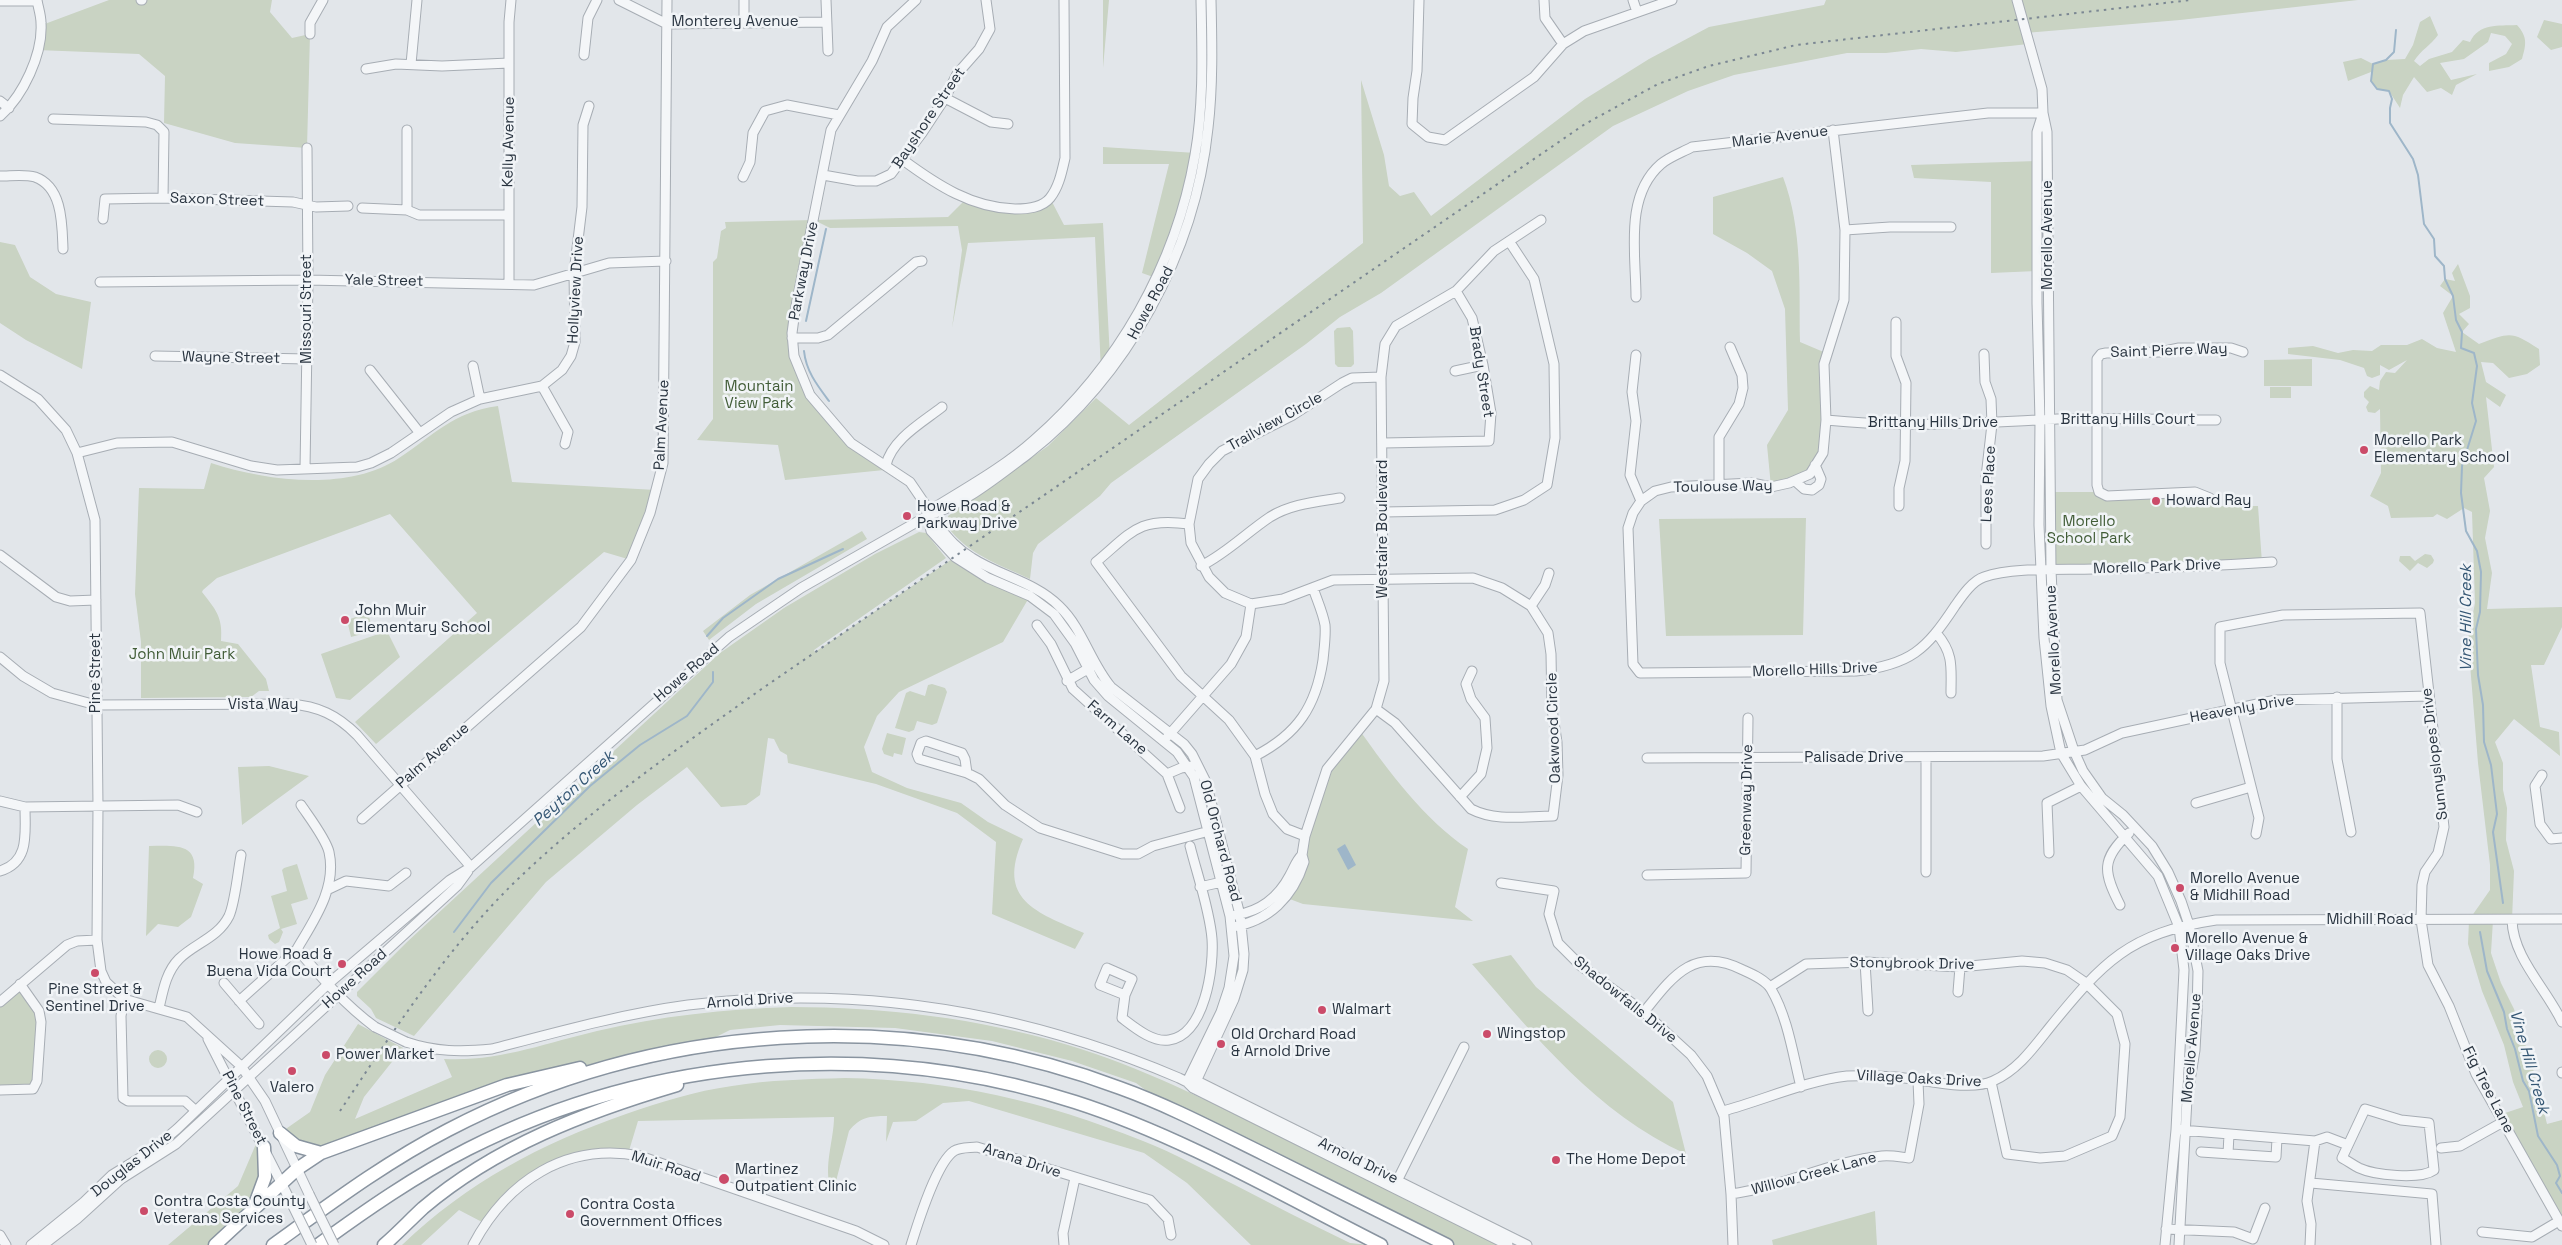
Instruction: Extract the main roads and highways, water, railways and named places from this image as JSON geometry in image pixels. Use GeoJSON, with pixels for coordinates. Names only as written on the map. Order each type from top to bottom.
{"type":"FeatureCollection","features":[{"type":"Feature","properties":{"kind":"highway"},"geometry":{"type":"LineString","coordinates":[[273,1245],[370,1176],[448,1130],[538,1089],[617,1064],[698,1046],[747,1040],[812,1036],[913,1040],[1010,1055],[1089,1077],[1167,1106],[1447,1245]]}},
{"type":"Feature","properties":{"kind":"highway"},"geometry":{"type":"LineString","coordinates":[[215,1245],[297,1169],[321,1153],[507,1085],[574,1069],[617,1064]]}},
{"type":"Feature","properties":{"kind":"highway"},"geometry":{"type":"LineString","coordinates":[[318,1245],[383,1199],[468,1149],[528,1122],[574,1105],[638,1086],[735,1069],[817,1064],[900,1067],[965,1075],[1045,1093],[1108,1114],[1168,1139],[1381,1245]]}},
{"type":"Feature","properties":{"kind":"highway"},"geometry":{"type":"LineString","coordinates":[[385,1244],[423,1208],[483,1165],[544,1132],[620,1102],[735,1069]]}},
{"type":"Feature","properties":{"kind":"highway"},"geometry":{"type":"LineString","coordinates":[[280,1133],[296,1146],[321,1153]]}},
{"type":"Feature","properties":{"kind":"highway"},"geometry":{"type":"LineString","coordinates":[[252,1212],[265,1177],[264,1146]]}},
{"type":"Feature","properties":{"kind":"water"},"geometry":{"type":"Polygon","coordinates":[[[1345,844],[1356,865],[1348,870],[1337,849],[1345,844]]]}},
{"type":"Feature","properties":{"kind":"waterway","name":"Vine Hill Creek"},"geometry":{"type":"LineString","coordinates":[[2396,30],[2394,52],[2386,60],[2373,64],[2371,81],[2377,89],[2389,91],[2392,99],[2390,123],[2413,159],[2418,175],[2424,224],[2434,239],[2435,256],[2444,266],[2445,279],[2453,296],[2456,320],[2462,332],[2461,348],[2474,353],[2477,366],[2472,403],[2476,421],[2462,466],[2461,493],[2466,531],[2477,551],[2481,572],[2480,612],[2476,629],[2478,675],[2483,705],[2484,742],[2491,765],[2497,814],[2493,832],[2503,903]]}},
{"type":"Feature","properties":{"kind":"waterway","name":"Peyton Creek"},"geometry":{"type":"LineString","coordinates":[[806,321],[826,229]]}},
{"type":"Feature","properties":{"kind":"waterway","name":"Peyton Creek"},"geometry":{"type":"LineString","coordinates":[[804,351],[810,371],[829,401]]}},
{"type":"Feature","properties":{"kind":"waterway","name":"Peyton Creek"},"geometry":{"type":"LineString","coordinates":[[707,636],[723,618],[778,579],[843,549]]}},
{"type":"Feature","properties":{"kind":"waterway","name":"Peyton Creek"},"geometry":{"type":"LineString","coordinates":[[454,932],[491,883],[590,786],[640,745],[687,716],[713,682],[713,672]]}},
{"type":"Feature","properties":{"kind":"waterway","name":"Vine Hill Creek"},"geometry":{"type":"LineString","coordinates":[[2480,932],[2487,971],[2504,1012],[2507,1029],[2515,1049],[2523,1081],[2529,1091],[2538,1136],[2557,1165],[2560,1176],[2556,1183],[2562,1193]]}},
{"type":"Feature","properties":{"kind":"railway"},"geometry":{"type":"LineString","coordinates":[[340,1111],[445,960],[493,904],[577,826],[607,802],[763,688],[1585,124],[1658,84],[1709,66],[1796,45],[2191,0]]}},
{"type":"Feature","properties":{"kind":"place","name":"Morello Park Elementary School"},"geometry":{"type":"Point","coordinates":[2364,450]}},
{"type":"Feature","properties":{"kind":"place","name":"Howard Ray"},"geometry":{"type":"Point","coordinates":[2156,501]}},
{"type":"Feature","properties":{"kind":"place","name":"Howe Road & Parkway Drive"},"geometry":{"type":"Point","coordinates":[907,516]}},
{"type":"Feature","properties":{"kind":"place","name":"John Muir Elementary School"},"geometry":{"type":"Point","coordinates":[345,620]}},
{"type":"Feature","properties":{"kind":"place","name":"Morello Avenue & Midhill Road"},"geometry":{"type":"Point","coordinates":[2180,888]}},
{"type":"Feature","properties":{"kind":"place","name":"Morello Avenue & Village Oaks Drive"},"geometry":{"type":"Point","coordinates":[2175,948]}},
{"type":"Feature","properties":{"kind":"place","name":"Howe Road & Buena Vida Court"},"geometry":{"type":"Point","coordinates":[342,964]}},
{"type":"Feature","properties":{"kind":"place","name":"Pine Street & Sentinel Drive"},"geometry":{"type":"Point","coordinates":[95,973]}},
{"type":"Feature","properties":{"kind":"place","name":"Walmart"},"geometry":{"type":"Point","coordinates":[1322,1010]}},
{"type":"Feature","properties":{"kind":"place","name":"Wingstop"},"geometry":{"type":"Point","coordinates":[1487,1034]}},
{"type":"Feature","properties":{"kind":"place","name":"Old Orchard Road & Arnold Drive"},"geometry":{"type":"Point","coordinates":[1221,1044]}},
{"type":"Feature","properties":{"kind":"place","name":"Power Market"},"geometry":{"type":"Point","coordinates":[326,1055]}},
{"type":"Feature","properties":{"kind":"place","name":"Valero"},"geometry":{"type":"Point","coordinates":[292,1071]}},
{"type":"Feature","properties":{"kind":"place","name":"The Home Depot"},"geometry":{"type":"Point","coordinates":[1556,1160]}},
{"type":"Feature","properties":{"kind":"place","name":"Martinez Outpatient Clinic"},"geometry":{"type":"Point","coordinates":[724,1179]}},
{"type":"Feature","properties":{"kind":"place","name":"Contra Costa County Veterans Services"},"geometry":{"type":"Point","coordinates":[144,1211]}},
{"type":"Feature","properties":{"kind":"place","name":"Contra Costa Government Offices"},"geometry":{"type":"Point","coordinates":[570,1214]}},
{"type":"Feature","properties":{"kind":"park label","name":"Mountain View Park"},"geometry":{"type":"Point","coordinates":[759,396]}},
{"type":"Feature","properties":{"kind":"park label","name":"Morello School Park"},"geometry":{"type":"Point","coordinates":[2089,530]}},
{"type":"Feature","properties":{"kind":"park label","name":"John Muir Park"},"geometry":{"type":"Point","coordinates":[182,655]}}]}
